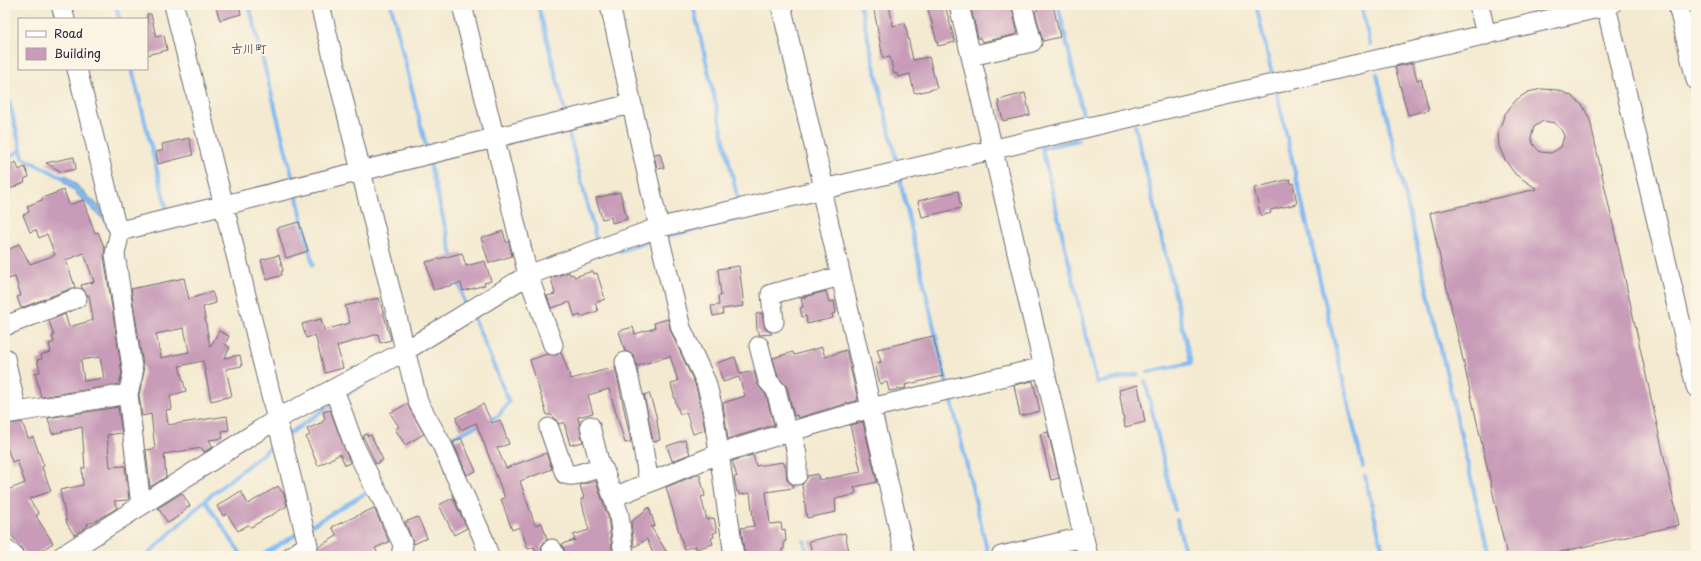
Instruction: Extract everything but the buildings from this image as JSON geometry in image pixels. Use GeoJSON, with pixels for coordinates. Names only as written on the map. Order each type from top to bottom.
{"type":"FeatureCollection","features":[{"type":"Feature","properties":{"kind":"street"},"geometry":{"type":"LineString","coordinates":[[61,5],[65,18]]}},
{"type":"Feature","properties":{"kind":"street"},"geometry":{"type":"LineString","coordinates":[[174,5],[222,205],[308,545],[292,556]]}},
{"type":"Feature","properties":{"kind":"street"},"geometry":{"type":"LineString","coordinates":[[320,5],[418,402],[442,445],[483,538],[489,556]]}},
{"type":"Feature","properties":{"kind":"street"},"geometry":{"type":"LineString","coordinates":[[462,5],[528,275],[553,345]]}},
{"type":"Feature","properties":{"kind":"street"},"geometry":{"type":"LineString","coordinates":[[610,5],[681,328],[706,382],[712,405],[734,556]]}},
{"type":"Feature","properties":{"kind":"street"},"geometry":{"type":"LineString","coordinates":[[781,5],[905,556]]}},
{"type":"Feature","properties":{"kind":"street"},"geometry":{"type":"LineString","coordinates":[[959,5],[1088,556]]}},
{"type":"Feature","properties":{"kind":"street"},"geometry":{"type":"LineString","coordinates":[[971,56],[1032,42],[1022,5]]}},
{"type":"Feature","properties":{"kind":"street"},"geometry":{"type":"LineString","coordinates":[[1479,5],[1486,35]]}},
{"type":"Feature","properties":{"kind":"street"},"geometry":{"type":"LineString","coordinates":[[1678,5],[1696,80]]}},
{"type":"Feature","properties":{"kind":"street"},"geometry":{"type":"LineString","coordinates":[[62,556],[276,419],[405,350],[528,275],[658,228],[1608,6],[1696,387]]}},
{"type":"Feature","properties":{"kind":"street"},"geometry":{"type":"LineString","coordinates":[[77,70],[115,222],[120,231],[115,254],[132,374],[128,394],[141,506]]}},
{"type":"Feature","properties":{"kind":"street"},"geometry":{"type":"LineString","coordinates":[[120,231],[631,104]]}},
{"type":"Feature","properties":{"kind":"street"},"geometry":{"type":"LineString","coordinates":[[774,322],[771,294],[841,276]]}},
{"type":"Feature","properties":{"kind":"street"},"geometry":{"type":"LineString","coordinates":[[5,326],[77,298]]}},
{"type":"Feature","properties":{"kind":"street"},"geometry":{"type":"LineString","coordinates":[[759,346],[768,381],[776,390],[797,455],[797,475]]}},
{"type":"Feature","properties":{"kind":"street"},"geometry":{"type":"LineString","coordinates":[[5,358],[11,413],[128,394]]}},
{"type":"Feature","properties":{"kind":"street"},"geometry":{"type":"LineString","coordinates":[[625,362],[637,412],[648,483]]}},
{"type":"Feature","properties":{"kind":"street"},"geometry":{"type":"LineString","coordinates":[[614,497],[718,454],[789,432],[871,408],[1044,367]]}},
{"type":"Feature","properties":{"kind":"street"},"geometry":{"type":"LineString","coordinates":[[334,389],[354,445],[382,499],[403,545],[399,555]]}},
{"type":"Feature","properties":{"kind":"street"},"geometry":{"type":"LineString","coordinates":[[590,426],[601,469],[604,470],[619,515],[624,556]]}},
{"type":"Feature","properties":{"kind":"street"},"geometry":{"type":"LineString","coordinates":[[549,428],[565,474],[570,476],[601,469]]}},
{"type":"Feature","properties":{"kind":"street"},"geometry":{"type":"LineString","coordinates":[[1002,556],[1083,537]]}},
{"type":"Feature","properties":{"kind":"street"},"geometry":{"type":"LineString","coordinates":[[5,549],[14,556]]}},
{"type":"Feature","properties":{"kind":"water"},"geometry":{"type":"Polygon","coordinates":[[[66,175],[108,215],[111,225],[109,230],[105,221],[63,181],[62,177],[66,175]]]}},
{"type":"Feature","properties":{"kind":"waterway"},"geometry":{"type":"LineString","coordinates":[[116,5],[119,18]]}},
{"type":"Feature","properties":{"kind":"waterway"},"geometry":{"type":"LineString","coordinates":[[249,5],[294,183]]}},
{"type":"Feature","properties":{"kind":"waterway"},"geometry":{"type":"LineString","coordinates":[[391,5],[427,150]]}},
{"type":"Feature","properties":{"kind":"waterway"},"geometry":{"type":"LineString","coordinates":[[538,5],[566,115]]}},
{"type":"Feature","properties":{"kind":"waterway"},"geometry":{"type":"LineString","coordinates":[[693,5],[738,200]]}},
{"type":"Feature","properties":{"kind":"waterway"},"geometry":{"type":"LineString","coordinates":[[860,5],[897,163]]}},
{"type":"Feature","properties":{"kind":"waterway"},"geometry":{"type":"LineString","coordinates":[[1058,5],[1084,118]]}},
{"type":"Feature","properties":{"kind":"waterway"},"geometry":{"type":"LineString","coordinates":[[1256,5],[1272,74]]}},
{"type":"Feature","properties":{"kind":"waterway"},"geometry":{"type":"LineString","coordinates":[[1361,5],[1370,44]]}},
{"type":"Feature","properties":{"kind":"waterway"},"geometry":{"type":"LineString","coordinates":[[1530,5],[1532,12],[1560,5]]}},
{"type":"Feature","properties":{"kind":"waterway"},"geometry":{"type":"LineString","coordinates":[[132,70],[168,215]]}},
{"type":"Feature","properties":{"kind":"waterway"},"geometry":{"type":"LineString","coordinates":[[1377,74],[1489,556]]}},
{"type":"Feature","properties":{"kind":"waterway"},"geometry":{"type":"LineString","coordinates":[[5,84],[23,158],[66,179]]}},
{"type":"Feature","properties":{"kind":"waterway"},"geometry":{"type":"LineString","coordinates":[[1277,94],[1363,467]]}},
{"type":"Feature","properties":{"kind":"waterway"},"geometry":{"type":"LineString","coordinates":[[567,125],[596,239]]}},
{"type":"Feature","properties":{"kind":"waterway"},"geometry":{"type":"LineString","coordinates":[[1135,125],[1191,363],[1148,372]]}},
{"type":"Feature","properties":{"kind":"waterway"},"geometry":{"type":"LineString","coordinates":[[1078,140],[1042,148],[1097,383],[1138,374]]}},
{"type":"Feature","properties":{"kind":"waterway"},"geometry":{"type":"LineString","coordinates":[[5,159],[21,150]]}},
{"type":"Feature","properties":{"kind":"waterway"},"geometry":{"type":"LineString","coordinates":[[429,160],[453,259]]}},
{"type":"Feature","properties":{"kind":"waterway"},"geometry":{"type":"LineString","coordinates":[[900,180],[947,384]]}},
{"type":"Feature","properties":{"kind":"waterway"},"geometry":{"type":"LineString","coordinates":[[296,193],[313,265]]}},
{"type":"Feature","properties":{"kind":"waterway"},"geometry":{"type":"LineString","coordinates":[[668,236],[742,218]]}},
{"type":"Feature","properties":{"kind":"waterway"},"geometry":{"type":"LineString","coordinates":[[620,251],[652,240]]}},
{"type":"Feature","properties":{"kind":"waterway"},"geometry":{"type":"LineString","coordinates":[[458,279],[464,302]]}},
{"type":"Feature","properties":{"kind":"waterway"},"geometry":{"type":"LineString","coordinates":[[446,440],[498,416],[509,402],[474,318]]}},
{"type":"Feature","properties":{"kind":"waterway"},"geometry":{"type":"LineString","coordinates":[[343,397],[389,370]]}},
{"type":"Feature","properties":{"kind":"waterway"},"geometry":{"type":"LineString","coordinates":[[1145,381],[1175,510]]}},
{"type":"Feature","properties":{"kind":"waterway"},"geometry":{"type":"LineString","coordinates":[[950,394],[987,550]]}},
{"type":"Feature","properties":{"kind":"waterway"},"geometry":{"type":"LineString","coordinates":[[287,435],[334,403]]}},
{"type":"Feature","properties":{"kind":"waterway"},"geometry":{"type":"LineString","coordinates":[[146,556],[205,500],[276,443]]}},
{"type":"Feature","properties":{"kind":"waterway"},"geometry":{"type":"LineString","coordinates":[[1365,476],[1384,556]]}},
{"type":"Feature","properties":{"kind":"waterway"},"geometry":{"type":"LineString","coordinates":[[309,527],[371,490]]}},
{"type":"Feature","properties":{"kind":"waterway"},"geometry":{"type":"LineString","coordinates":[[205,500],[242,556]]}},
{"type":"Feature","properties":{"kind":"waterway"},"geometry":{"type":"LineString","coordinates":[[1177,520],[1186,556]]}},
{"type":"Feature","properties":{"kind":"waterway"},"geometry":{"type":"LineString","coordinates":[[261,556],[300,532]]}},
{"type":"Feature","properties":{"kind":"waterway"},"geometry":{"type":"LineString","coordinates":[[804,541],[808,556]]}},
{"type":"Feature","properties":{"kind":"district","name":"古川町"},"geometry":{"type":"Point","coordinates":[249,48]}}]}
